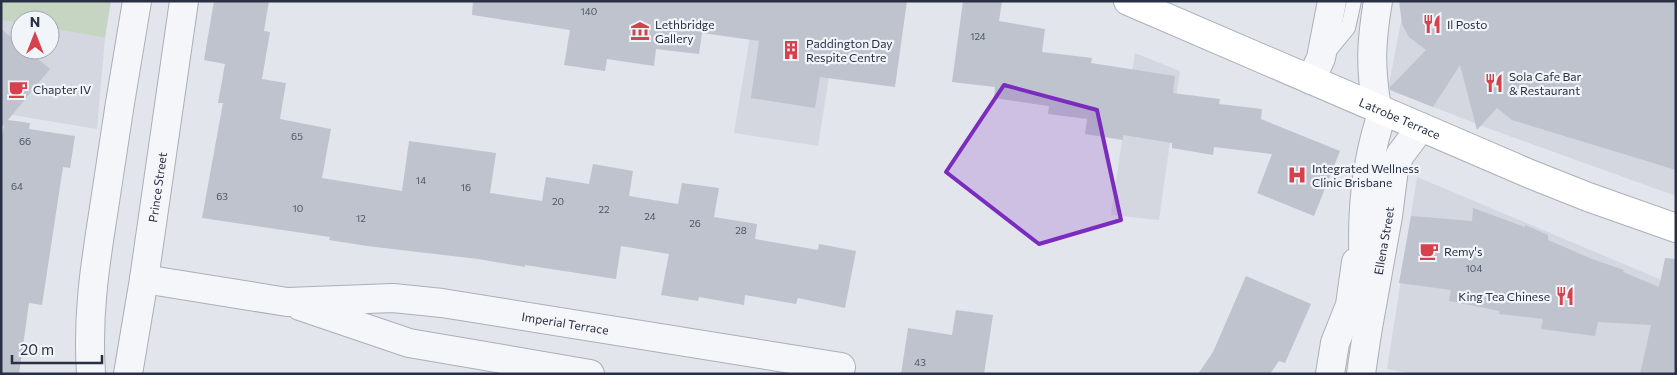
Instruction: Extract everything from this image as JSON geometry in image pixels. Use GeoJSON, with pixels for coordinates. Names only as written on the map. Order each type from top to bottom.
{"type":"FeatureCollection","features":[{"type":"Feature","properties":{"kind":"main road","name":"Latrobe Terrace"},"geometry":{"type":"LineString","coordinates":[[1128,1],[1316,70],[1380,109],[1421,127],[1588,197],[1676,228]]}},
{"type":"Feature","properties":{"kind":"street"},"geometry":{"type":"LineString","coordinates":[[91,374],[89,337],[91,296],[116,123],[137,1]]}},
{"type":"Feature","properties":{"kind":"street","name":"Prince Street"},"geometry":{"type":"LineString","coordinates":[[128,374],[144,279],[184,1]]}},
{"type":"Feature","properties":{"kind":"street"},"geometry":{"type":"LineString","coordinates":[[1316,70],[1332,1]]}},
{"type":"Feature","properties":{"kind":"street"},"geometry":{"type":"LineString","coordinates":[[1378,1],[1372,37],[1372,56],[1373,86],[1380,109]]}},
{"type":"Feature","properties":{"kind":"street","name":"Ellena Street"},"geometry":{"type":"LineString","coordinates":[[1330,374],[1335,343],[1350,305],[1363,219],[1365,186],[1380,109]]}},
{"type":"Feature","properties":{"kind":"street","name":"Ellena Street"},"geometry":{"type":"LineString","coordinates":[[1362,374],[1367,333],[1388,216],[1392,176],[1400,155],[1421,127]]}},
{"type":"Feature","properties":{"kind":"street","name":"Ellena Street"},"geometry":{"type":"LineString","coordinates":[[1363,219],[1367,333]]}},
{"type":"Feature","properties":{"kind":"street","name":"Imperial Terrace"},"geometry":{"type":"LineString","coordinates":[[144,279],[287,302],[410,343],[590,374]]}},
{"type":"Feature","properties":{"kind":"street","name":"Imperial Terrace"},"geometry":{"type":"LineString","coordinates":[[287,302],[393,298],[442,303],[842,367]]}},
{"type":"Feature","properties":{"kind":"lane"},"geometry":{"type":"LineString","coordinates":[[1316,70],[1348,28],[1354,1]]}},
{"type":"Feature","properties":{"kind":"highlighted area"},"geometry":{"type":"Polygon","coordinates":[[[1004,85],[1097,110],[1121,220],[1039,244],[946,172],[1004,85]]]}},
{"type":"Feature","properties":{"kind":"shaded area"},"geometry":{"type":"Polygon","coordinates":[[[756,1],[841,1],[818,146],[734,133],[756,1]]]}},
{"type":"Feature","properties":{"kind":"shaded area"},"geometry":{"type":"Polygon","coordinates":[[[1405,1],[1676,1],[1676,196],[1482,126],[1388,89],[1405,1]]]}},
{"type":"Feature","properties":{"kind":"shaded area"},"geometry":{"type":"Polygon","coordinates":[[[1,20],[10,21],[10,60],[60,60],[60,30],[105,38],[97,129],[1,113],[1,20]]]}},
{"type":"Feature","properties":{"kind":"shaded area"},"geometry":{"type":"Polygon","coordinates":[[[1135,53],[1180,71],[1159,220],[1111,215],[1135,53]]]}},
{"type":"Feature","properties":{"kind":"shaded area"},"geometry":{"type":"Polygon","coordinates":[[[1417,177],[1676,286],[1676,374],[1413,374],[1387,369],[1417,177]]]}},
{"type":"Feature","properties":{"kind":"green space"},"geometry":{"type":"Polygon","coordinates":[[[1,1],[111,1],[105,38],[60,30],[60,10],[10,10],[10,21],[1,20],[1,1]]]}},
{"type":"Feature","properties":{"kind":"building"},"geometry":{"type":"Polygon","coordinates":[[[214,1],[269,1],[264,31],[270,32],[262,79],[286,83],[280,119],[331,129],[322,178],[402,191],[409,141],[496,153],[490,193],[542,201],[546,177],[589,184],[593,164],[633,171],[629,196],[678,204],[682,183],[719,188],[714,217],[757,224],[755,239],[818,250],[819,244],[856,251],[845,308],[798,298],[796,304],[745,295],[744,305],[699,297],[698,301],[661,295],[669,254],[621,246],[616,279],[525,265],[525,267],[478,259],[367,246],[329,240],[330,237],[202,218],[223,103],[218,103],[225,64],[204,60],[214,1]]]}},
{"type":"Feature","properties":{"kind":"building"},"geometry":{"type":"Polygon","coordinates":[[[473,1],[907,1],[895,87],[820,77],[815,108],[751,98],[759,41],[702,33],[699,54],[656,49],[654,66],[607,59],[605,71],[564,65],[570,30],[472,15],[473,1]]]}},
{"type":"Feature","properties":{"kind":"building"},"geometry":{"type":"Polygon","coordinates":[[[963,1],[1002,1],[999,21],[1045,29],[1042,52],[1092,58],[1091,63],[1175,76],[1173,93],[1220,99],[1219,104],[1262,109],[1261,119],[1340,151],[1314,216],[1257,193],[1272,154],[1214,147],[1213,155],[1172,148],[1172,143],[1123,135],[1123,140],[1085,134],[1087,119],[1048,114],[1049,106],[994,98],[995,87],[952,82],[963,1]]]}},
{"type":"Feature","properties":{"kind":"building"},"geometry":{"type":"Polygon","coordinates":[[[1399,1],[1676,1],[1676,170],[1512,120],[1497,108],[1477,130],[1460,65],[1433,107],[1390,90],[1390,87],[1426,50],[1409,37],[1402,24],[1399,1]]]}},
{"type":"Feature","properties":{"kind":"building"},"geometry":{"type":"Polygon","coordinates":[[[1,29],[10,36],[10,60],[39,60],[50,69],[8,120],[30,123],[29,129],[75,136],[70,168],[63,167],[42,305],[29,303],[19,374],[1,374],[1,142],[4,125],[1,128],[1,29]]]}},
{"type":"Feature","properties":{"kind":"building"},"geometry":{"type":"Polygon","coordinates":[[[1473,208],[1525,227],[1525,225],[1548,235],[1548,240],[1592,259],[1624,270],[1623,272],[1659,287],[1665,258],[1676,259],[1676,374],[1640,374],[1651,325],[1598,322],[1595,336],[1541,329],[1543,319],[1499,314],[1500,311],[1449,301],[1451,290],[1399,283],[1411,216],[1472,221],[1473,208]]]}},
{"type":"Feature","properties":{"kind":"building"},"geometry":{"type":"Polygon","coordinates":[[[1246,276],[1311,304],[1285,363],[1279,361],[1270,374],[1198,374],[1213,352],[1246,276]]]}},
{"type":"Feature","properties":{"kind":"building"},"geometry":{"type":"Polygon","coordinates":[[[956,310],[993,315],[984,374],[901,374],[908,328],[952,335],[956,310]]]}},
{"type":"Feature","properties":{"kind":"place","name":"Il Posto"},"geometry":{"type":"Point","coordinates":[1432,24]}},
{"type":"Feature","properties":{"kind":"place","name":"Lethbridge Gallery"},"geometry":{"type":"Point","coordinates":[640,31]}},
{"type":"Feature","properties":{"kind":"place","name":"Paddington Day Respite Centre"},"geometry":{"type":"Point","coordinates":[791,50]}},
{"type":"Feature","properties":{"kind":"place","name":"Sola Cafe Bar & Restaurant"},"geometry":{"type":"Point","coordinates":[1494,83]}},
{"type":"Feature","properties":{"kind":"place","name":"Chapter IV"},"geometry":{"type":"Point","coordinates":[18,89]}},
{"type":"Feature","properties":{"kind":"place","name":"Integrated Wellness Clinic Brisbane"},"geometry":{"type":"Point","coordinates":[1297,175]}},
{"type":"Feature","properties":{"kind":"place","name":"Remy's"},"geometry":{"type":"Point","coordinates":[1429,251]}},
{"type":"Feature","properties":{"kind":"place","name":"King Tea Chinese"},"geometry":{"type":"Point","coordinates":[1565,296]}}]}
